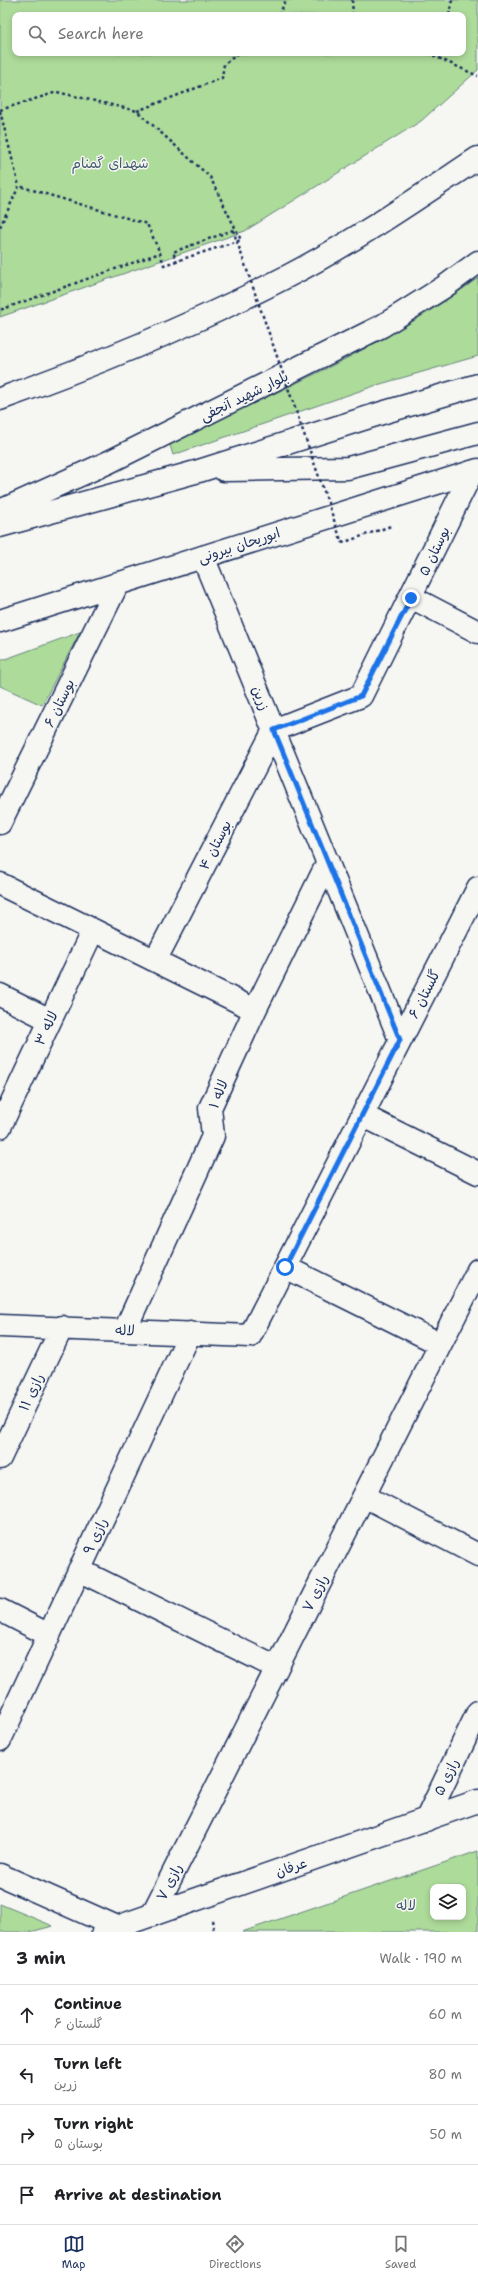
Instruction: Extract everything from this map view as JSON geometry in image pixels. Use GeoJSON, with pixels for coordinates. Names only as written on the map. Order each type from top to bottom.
{"type":"FeatureCollection","features":[{"type":"Feature","properties":{"kind":"street"},"geometry":{"type":"LineString","coordinates":[[0,399],[165,335],[290,276],[406,206],[478,158]]}},
{"type":"Feature","properties":{"kind":"street","name":"بلوار شهید آنجفی"},"geometry":{"type":"LineString","coordinates":[[0,511],[110,462],[382,326],[444,287],[478,262]]}},
{"type":"Feature","properties":{"kind":"street"},"geometry":{"type":"LineString","coordinates":[[0,526],[198,471],[385,412],[478,385]]}},
{"type":"Feature","properties":{"kind":"street"},"geometry":{"type":"LineString","coordinates":[[198,471],[348,468],[478,433]]}},
{"type":"Feature","properties":{"kind":"street","name":"ابوریحان بیرونی"},"geometry":{"type":"LineString","coordinates":[[0,620],[475,471]]}},
{"type":"Feature","properties":{"kind":"street","name":"بوستان ۵"},"geometry":{"type":"LineString","coordinates":[[274,730],[361,696],[475,471]]}},
{"type":"Feature","properties":{"kind":"street","name":"زرین"},"geometry":{"type":"LineString","coordinates":[[203,557],[400,1040]]}},
{"type":"Feature","properties":{"kind":"street","name":"بوستان ۶"},"geometry":{"type":"LineString","coordinates":[[0,823],[118,583]]}},
{"type":"Feature","properties":{"kind":"street"},"geometry":{"type":"LineString","coordinates":[[411,598],[478,632]]}},
{"type":"Feature","properties":{"kind":"street","name":"بوستان ۴"},"geometry":{"type":"LineString","coordinates":[[155,961],[274,730]]}},
{"type":"Feature","properties":{"kind":"street","name":"لاله ۱"},"geometry":{"type":"LineString","coordinates":[[125,1330],[213,1136],[210,1108],[255,1010],[328,862]]}},
{"type":"Feature","properties":{"kind":"street"},"geometry":{"type":"LineString","coordinates":[[0,884],[255,1010]]}},
{"type":"Feature","properties":{"kind":"street","name":"گلستان ۶"},"geometry":{"type":"LineString","coordinates":[[250,1336],[478,888]]}},
{"type":"Feature","properties":{"kind":"street","name":"لاله ۳"},"geometry":{"type":"LineString","coordinates":[[0,1127],[93,930]]}},
{"type":"Feature","properties":{"kind":"street"},"geometry":{"type":"LineString","coordinates":[[0,995],[50,1020]]}},
{"type":"Feature","properties":{"kind":"street"},"geometry":{"type":"LineString","coordinates":[[362,1115],[478,1173]]}},
{"type":"Feature","properties":{"kind":"street"},"geometry":{"type":"LineString","coordinates":[[285,1267],[440,1344]]}},
{"type":"Feature","properties":{"kind":"street","name":"رازی ۷"},"geometry":{"type":"LineString","coordinates":[[152,1915],[478,1270]]}},
{"type":"Feature","properties":{"kind":"street","name":"لاله"},"geometry":{"type":"LineString","coordinates":[[0,1326],[62,1327],[250,1336]]}},
{"type":"Feature","properties":{"kind":"street","name":"رازی ۱۱"},"geometry":{"type":"LineString","coordinates":[[0,1458],[62,1327]]}},
{"type":"Feature","properties":{"kind":"street","name":"رازی ۹"},"geometry":{"type":"LineString","coordinates":[[0,1740],[190,1333]]}},
{"type":"Feature","properties":{"kind":"street"},"geometry":{"type":"LineString","coordinates":[[364,1496],[478,1555]]}},
{"type":"Feature","properties":{"kind":"street"},"geometry":{"type":"LineString","coordinates":[[79,1570],[277,1668]]}},
{"type":"Feature","properties":{"kind":"street"},"geometry":{"type":"LineString","coordinates":[[0,1610],[49,1635]]}},
{"type":"Feature","properties":{"kind":"street","name":"رازی ۵"},"geometry":{"type":"LineString","coordinates":[[426,1820],[478,1712]]}},
{"type":"Feature","properties":{"kind":"street","name":"عرفان"},"geometry":{"type":"LineString","coordinates":[[110,1930],[478,1801]]}},
{"type":"Feature","properties":{"kind":"street"},"geometry":{"type":"LineString","coordinates":[[0,1875],[110,1930]]}},
{"type":"Feature","properties":{"kind":"path"},"geometry":{"type":"LineString","coordinates":[[280,12],[286,0]]}},
{"type":"Feature","properties":{"kind":"path"},"geometry":{"type":"LineString","coordinates":[[352,0],[353,12]]}},
{"type":"Feature","properties":{"kind":"path"},"geometry":{"type":"LineString","coordinates":[[450,12],[452,0]]}},
{"type":"Feature","properties":{"kind":"path"},"geometry":{"type":"LineString","coordinates":[[137,111],[222,78],[224,64],[235,56]]}},
{"type":"Feature","properties":{"kind":"path"},"geometry":{"type":"LineString","coordinates":[[435,56],[478,76]]}},
{"type":"Feature","properties":{"kind":"path"},"geometry":{"type":"LineString","coordinates":[[0,227],[19,186],[0,110],[57,92],[137,111],[210,176],[241,240],[164,265],[147,224],[19,186]]}},
{"type":"Feature","properties":{"kind":"path"},"geometry":{"type":"LineString","coordinates":[[177,262],[174,252],[233,230],[342,543],[394,525]]}},
{"type":"Feature","properties":{"kind":"path"},"geometry":{"type":"LineString","coordinates":[[0,310],[160,253]]}},
{"type":"Feature","properties":{"kind":"green space","name":"شهدای گمنام"},"geometry":{"type":"Polygon","coordinates":[[[0,0],[478,0],[478,70],[421,121],[245,231],[0,317],[0,0]]]}},
{"type":"Feature","properties":{"kind":"green space"},"geometry":{"type":"Polygon","coordinates":[[[478,278],[478,356],[377,385],[173,455],[169,442],[328,368],[366,348],[442,303],[478,278]]]}},
{"type":"Feature","properties":{"kind":"green space"},"geometry":{"type":"Polygon","coordinates":[[[80,632],[42,705],[0,686],[0,661],[80,632]]]}},
{"type":"Feature","properties":{"kind":"green space","name":"لاله"},"geometry":{"type":"Polygon","coordinates":[[[478,1851],[478,1932],[242,1932],[478,1851]]]}},
{"type":"Feature","properties":{"kind":"green space"},"geometry":{"type":"Polygon","coordinates":[[[0,1904],[53,1926],[30,1932],[0,1932],[0,1904]]]}},
{"type":"Feature","properties":{"kind":"route"},"geometry":{"type":"LineString","coordinates":[[285,1267],[400,1040],[274,730],[361,696],[411,598]]}}]}
